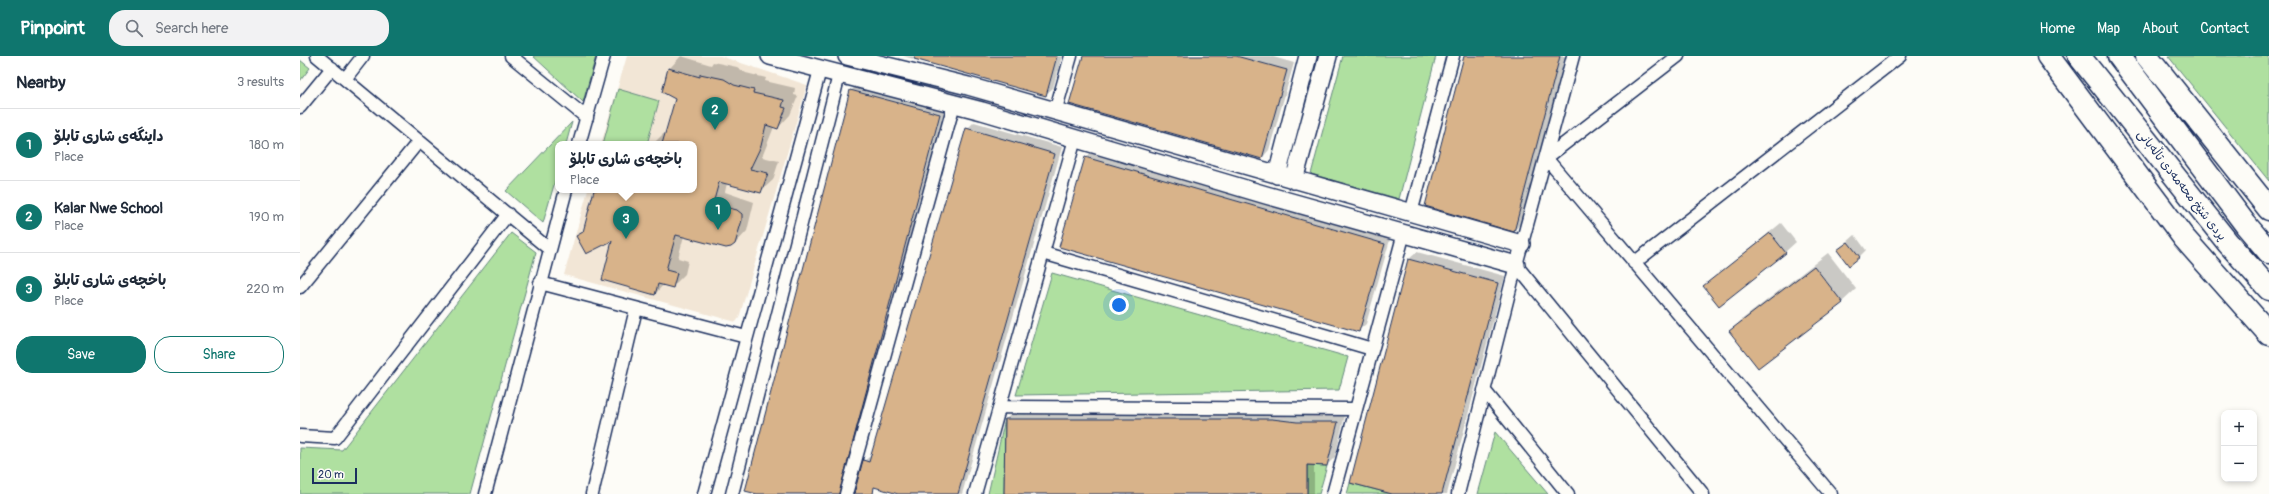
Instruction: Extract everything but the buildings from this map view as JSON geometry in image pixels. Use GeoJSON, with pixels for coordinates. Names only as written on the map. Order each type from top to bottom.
{"type":"FeatureCollection","features":[{"type":"Feature","properties":{"kind":"highway"},"geometry":{"type":"LineString","coordinates":[[2048,56],[2184,238],[2269,334]]}},
{"type":"Feature","properties":{"kind":"highway","name":"پردی شێخ محەمەدی تاڵەبانی"},"geometry":{"type":"LineString","coordinates":[[2079,56],[2228,242],[2269,288]]}},
{"type":"Feature","properties":{"kind":"highway"},"geometry":{"type":"LineString","coordinates":[[2119,56],[2213,179],[2246,225],[2269,252]]}},
{"type":"Feature","properties":{"kind":"highway"},"geometry":{"type":"LineString","coordinates":[[2147,56],[2269,209]]}},
{"type":"Feature","properties":{"kind":"street"},"geometry":{"type":"LineString","coordinates":[[317,56],[549,249]]}},
{"type":"Feature","properties":{"kind":"street"},"geometry":{"type":"LineString","coordinates":[[345,79],[363,56]]}},
{"type":"Feature","properties":{"kind":"street"},"geometry":{"type":"LineString","coordinates":[[511,56],[586,118]]}},
{"type":"Feature","properties":{"kind":"street"},"geometry":{"type":"LineString","coordinates":[[580,141],[604,56]]}},
{"type":"Feature","properties":{"kind":"street"},"geometry":{"type":"LineString","coordinates":[[770,56],[954,104],[1516,265],[1702,494]]}},
{"type":"Feature","properties":{"kind":"street"},"geometry":{"type":"LineString","coordinates":[[847,56],[968,86],[1521,244]]}},
{"type":"Feature","properties":{"kind":"street"},"geometry":{"type":"LineString","coordinates":[[1056,112],[1071,56]]}},
{"type":"Feature","properties":{"kind":"street"},"geometry":{"type":"LineString","coordinates":[[1294,180],[1328,56]]}},
{"type":"Feature","properties":{"kind":"street"},"geometry":{"type":"LineString","coordinates":[[1411,213],[1453,56]]}},
{"type":"Feature","properties":{"kind":"street"},"geometry":{"type":"LineString","coordinates":[[1458,494],[1521,244],[1573,56]]}},
{"type":"Feature","properties":{"kind":"street"},"geometry":{"type":"LineString","coordinates":[[1546,158],[1678,56]]}},
{"type":"Feature","properties":{"kind":"street"},"geometry":{"type":"LineString","coordinates":[[1634,263],[1900,56]]}},
{"type":"Feature","properties":{"kind":"street"},"geometry":{"type":"LineString","coordinates":[[1277,175],[1305,57]]}},
{"type":"Feature","properties":{"kind":"street"},"geometry":{"type":"LineString","coordinates":[[300,107],[332,68]]}},
{"type":"Feature","properties":{"kind":"street"},"geometry":{"type":"LineString","coordinates":[[704,494],[820,70]]}},
{"type":"Feature","properties":{"kind":"street"},"geometry":{"type":"LineString","coordinates":[[732,494],[839,75]]}},
{"type":"Feature","properties":{"kind":"street"},"geometry":{"type":"LineString","coordinates":[[846,494],[954,104]]}},
{"type":"Feature","properties":{"kind":"street"},"geometry":{"type":"LineString","coordinates":[[975,494],[1075,139]]}},
{"type":"Feature","properties":{"kind":"street"},"geometry":{"type":"LineString","coordinates":[[300,287],[419,141]]}},
{"type":"Feature","properties":{"kind":"street"},"geometry":{"type":"LineString","coordinates":[[1546,158],[1831,494]]}},
{"type":"Feature","properties":{"kind":"street"},"geometry":{"type":"LineString","coordinates":[[485,494],[565,193]]}},
{"type":"Feature","properties":{"kind":"street"},"geometry":{"type":"LineString","coordinates":[[300,436],[335,438],[508,214]]}},
{"type":"Feature","properties":{"kind":"street"},"geometry":{"type":"LineString","coordinates":[[1333,494],[1404,234]]}},
{"type":"Feature","properties":{"kind":"street"},"geometry":{"type":"LineString","coordinates":[[1043,253],[1372,349]]}},
{"type":"Feature","properties":{"kind":"street"},"geometry":{"type":"LineString","coordinates":[[540,283],[746,337]]}},
{"type":"Feature","properties":{"kind":"street"},"geometry":{"type":"LineString","coordinates":[[592,494],[636,308]]}},
{"type":"Feature","properties":{"kind":"street"},"geometry":{"type":"LineString","coordinates":[[1484,390],[1568,494]]}},
{"type":"Feature","properties":{"kind":"street"},"geometry":{"type":"LineString","coordinates":[[1000,407],[1356,409]]}},
{"type":"Feature","properties":{"kind":"shaded area"},"geometry":{"type":"Polygon","coordinates":[[[627,56],[720,56],[807,85],[739,318],[736,322],[564,275],[587,193],[697,193],[697,141],[602,141],[627,56]]]}},
{"type":"Feature","properties":{"kind":"green space"},"geometry":{"type":"Polygon","coordinates":[[[533,56],[596,56],[583,102],[533,56]]]}},
{"type":"Feature","properties":{"kind":"green space"},"geometry":{"type":"Polygon","coordinates":[[[1343,56],[1436,56],[1399,199],[1311,174],[1343,56]]]}},
{"type":"Feature","properties":{"kind":"green space"},"geometry":{"type":"Polygon","coordinates":[[[2168,56],[2269,56],[2269,181],[2168,56]]]}},
{"type":"Feature","properties":{"kind":"green space"},"geometry":{"type":"Polygon","coordinates":[[[300,60],[310,68],[300,81],[300,60]]]}},
{"type":"Feature","properties":{"kind":"green space"},"geometry":{"type":"Polygon","coordinates":[[[618,89],[659,101],[648,141],[604,141],[618,89]]]}},
{"type":"Feature","properties":{"kind":"green space"},"geometry":{"type":"Polygon","coordinates":[[[572,122],[567,141],[555,141],[555,181],[543,223],[506,191],[572,122]]]}},
{"type":"Feature","properties":{"kind":"green space"},"geometry":{"type":"Polygon","coordinates":[[[511,233],[536,252],[470,494],[300,494],[300,448],[342,450],[511,233]]]}},
{"type":"Feature","properties":{"kind":"green space"},"geometry":{"type":"Polygon","coordinates":[[[1052,273],[1348,357],[1339,390],[1016,395],[1052,273]]]}},
{"type":"Feature","properties":{"kind":"green space"},"geometry":{"type":"Polygon","coordinates":[[[1005,419],[1004,494],[988,494],[1005,419]]]}},
{"type":"Feature","properties":{"kind":"green space"},"geometry":{"type":"Polygon","coordinates":[[[1495,432],[1548,494],[1478,494],[1495,432]]]}},
{"type":"Feature","properties":{"kind":"green space"},"geometry":{"type":"Polygon","coordinates":[[[1307,465],[1327,466],[1319,494],[1307,494],[1307,465]]]}},
{"type":"Feature","properties":{"kind":"green space"},"geometry":{"type":"Polygon","coordinates":[[[1350,483],[1392,494],[1347,494],[1350,483]]]}},
{"type":"Feature","properties":{"kind":"place","name":"Kalar Nwe School"},"geometry":{"type":"Point","coordinates":[715,130]}},
{"type":"Feature","properties":{"kind":"place","name":"داینگەی شاری تابلۆ"},"geometry":{"type":"Point","coordinates":[718,230]}},
{"type":"Feature","properties":{"kind":"place","name":"باخچەی شاری تابلۆ"},"geometry":{"type":"Point","coordinates":[626,239]}}]}
